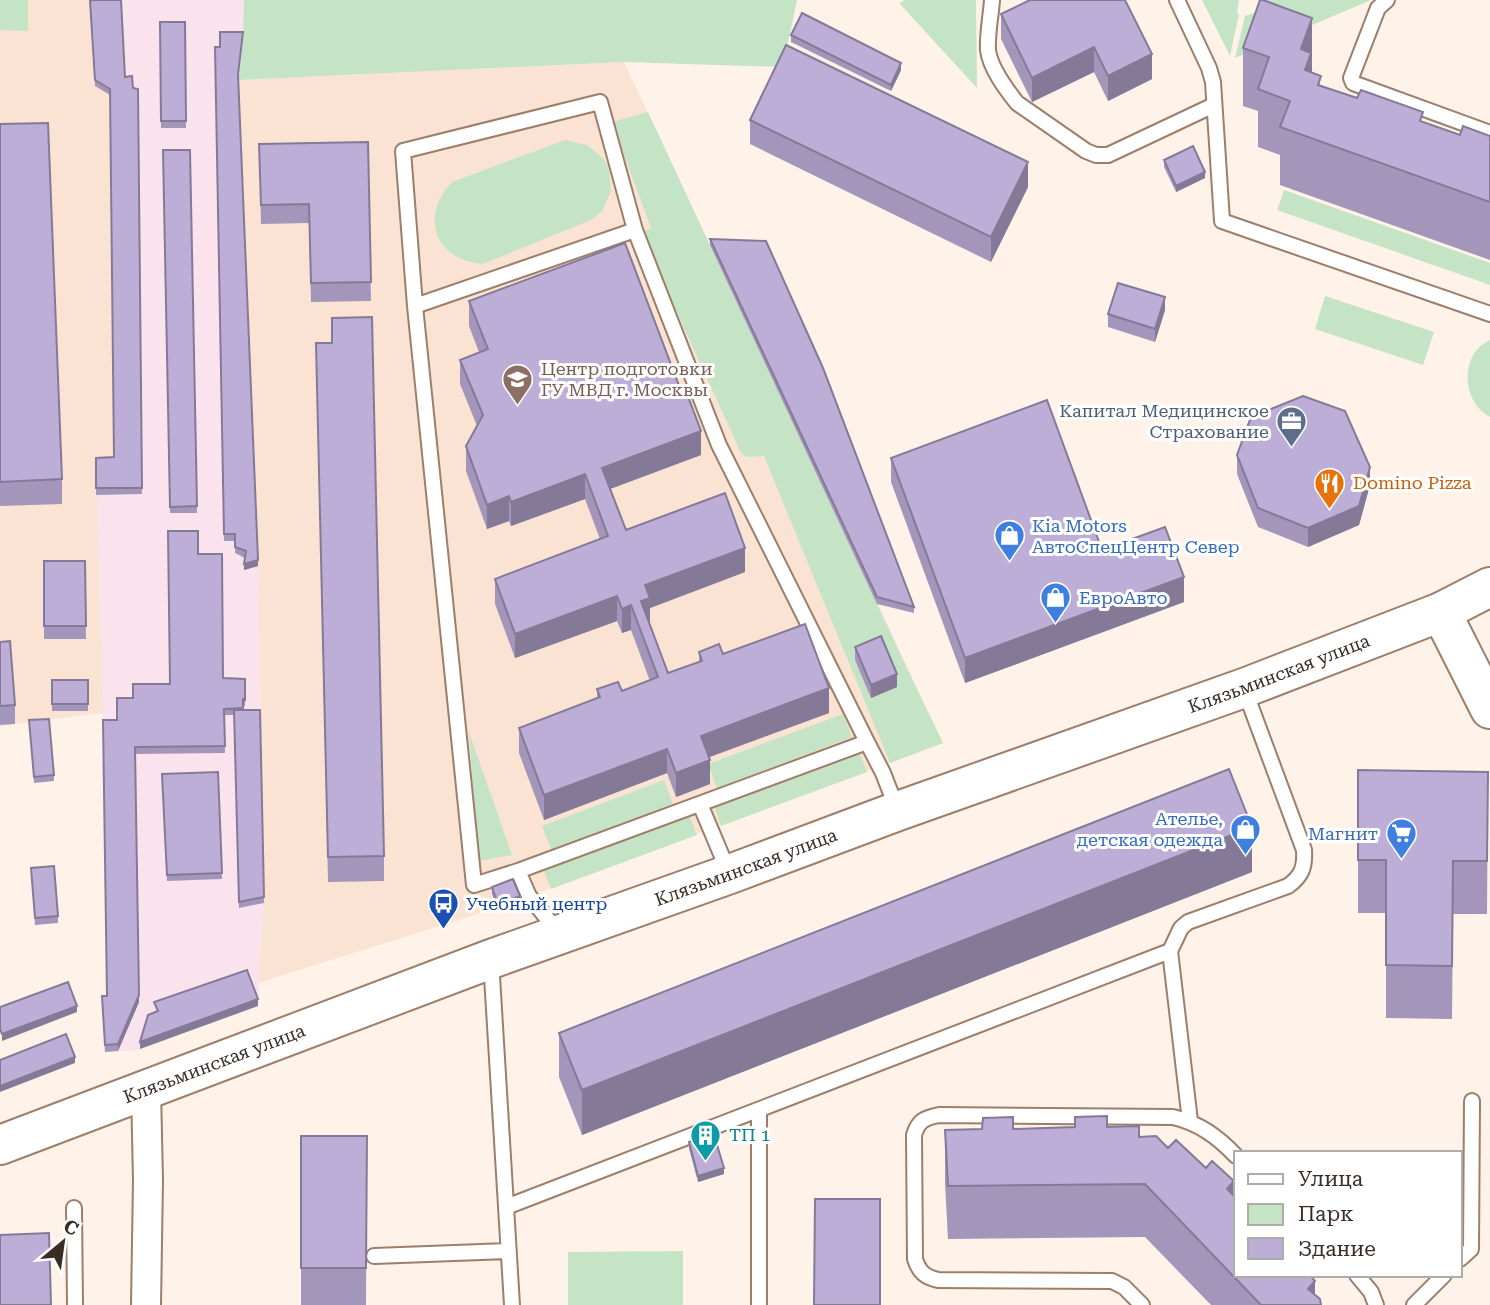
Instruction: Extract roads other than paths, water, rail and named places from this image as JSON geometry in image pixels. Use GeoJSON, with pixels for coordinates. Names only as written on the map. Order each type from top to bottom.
{"type":"FeatureCollection","features":[{"type":"Feature","properties":{"kind":"street","name":"Клязьминская улица"},"geometry":{"type":"LineString","coordinates":[[0,1145],[491,959],[1244,688],[1441,612],[1490,587]]}},
{"type":"Feature","properties":{"kind":"street"},"geometry":{"type":"LineString","coordinates":[[1441,612],[1490,709]]}},
{"type":"Feature","properties":{"kind":"street"},"geometry":{"type":"LineString","coordinates":[[146,1090],[146,1305]]}},
{"type":"Feature","properties":{"kind":"lane"},"geometry":{"type":"LineString","coordinates":[[992,0],[988,50],[992,63],[1009,93],[1017,103],[1086,151],[1096,155],[1108,155],[1214,105]]}},
{"type":"Feature","properties":{"kind":"lane"},"geometry":{"type":"LineString","coordinates":[[1177,0],[1213,82],[1222,221],[1490,314]]}},
{"type":"Feature","properties":{"kind":"lane"},"geometry":{"type":"LineString","coordinates":[[1387,0],[1378,8],[1351,78],[1353,83],[1490,133]]}},
{"type":"Feature","properties":{"kind":"lane"},"geometry":{"type":"LineString","coordinates":[[867,742],[474,885],[415,306],[403,151],[600,103],[635,230],[719,444],[883,773],[898,811]]}},
{"type":"Feature","properties":{"kind":"lane"},"geometry":{"type":"LineString","coordinates":[[415,306],[635,230]]}},
{"type":"Feature","properties":{"kind":"lane"},"geometry":{"type":"LineString","coordinates":[[1189,1121],[1170,951],[1174,938],[1188,922],[1288,886],[1300,878],[1305,864],[1304,850],[1244,688]]}},
{"type":"Feature","properties":{"kind":"lane"},"geometry":{"type":"LineString","coordinates":[[700,804],[730,874]]}},
{"type":"Feature","properties":{"kind":"lane"},"geometry":{"type":"LineString","coordinates":[[518,871],[529,896],[560,934]]}},
{"type":"Feature","properties":{"kind":"lane"},"geometry":{"type":"LineString","coordinates":[[506,1207],[1170,951]]}},
{"type":"Feature","properties":{"kind":"lane"},"geometry":{"type":"LineString","coordinates":[[491,959],[512,1305]]}},
{"type":"Feature","properties":{"kind":"lane"},"geometry":{"type":"LineString","coordinates":[[1462,1257],[1471,1248],[1472,1101]]}},
{"type":"Feature","properties":{"kind":"lane"},"geometry":{"type":"LineString","coordinates":[[759,1305],[760,1110]]}},
{"type":"Feature","properties":{"kind":"lane"},"geometry":{"type":"LineString","coordinates":[[1142,1305],[1124,1287],[1112,1281],[927,1278],[918,1269],[915,1259],[914,1135],[917,1124],[926,1118],[939,1115],[1173,1117],[1189,1121],[1221,1141],[1234,1154]]}},
{"type":"Feature","properties":{"kind":"lane"},"geometry":{"type":"LineString","coordinates":[[74,1208],[75,1305]]}},
{"type":"Feature","properties":{"kind":"lane"},"geometry":{"type":"LineString","coordinates":[[374,1255],[508,1251]]}},
{"type":"Feature","properties":{"kind":"lane"},"geometry":{"type":"LineString","coordinates":[[1359,1277],[1371,1292],[1376,1305]]}},
{"type":"Feature","properties":{"kind":"lane"},"geometry":{"type":"LineString","coordinates":[[1414,1305],[1442,1277]]}},
{"type":"Feature","properties":{"kind":"place","name":"Центр подготовки ГУ МВД г. Москвы"},"geometry":{"type":"Point","coordinates":[518,406]}},
{"type":"Feature","properties":{"kind":"place","name":"Капитал Медицинское Страхование"},"geometry":{"type":"Point","coordinates":[1292,448]}},
{"type":"Feature","properties":{"kind":"place","name":"Domino Pizza"},"geometry":{"type":"Point","coordinates":[1330,510]}},
{"type":"Feature","properties":{"kind":"place","name":"Kia Motors АвтоСпецЦентр Север"},"geometry":{"type":"Point","coordinates":[1009,563]}},
{"type":"Feature","properties":{"kind":"place","name":"ЕвроАвто"},"geometry":{"type":"Point","coordinates":[1056,625]}},
{"type":"Feature","properties":{"kind":"place","name":"Ателье, детская одежда"},"geometry":{"type":"Point","coordinates":[1246,856]}},
{"type":"Feature","properties":{"kind":"place","name":"Магнит"},"geometry":{"type":"Point","coordinates":[1401,861]}},
{"type":"Feature","properties":{"kind":"place","name":"Учебный центр"},"geometry":{"type":"Point","coordinates":[443,931]}},
{"type":"Feature","properties":{"kind":"place","name":"ТП 1"},"geometry":{"type":"Point","coordinates":[706,1162]}}]}
